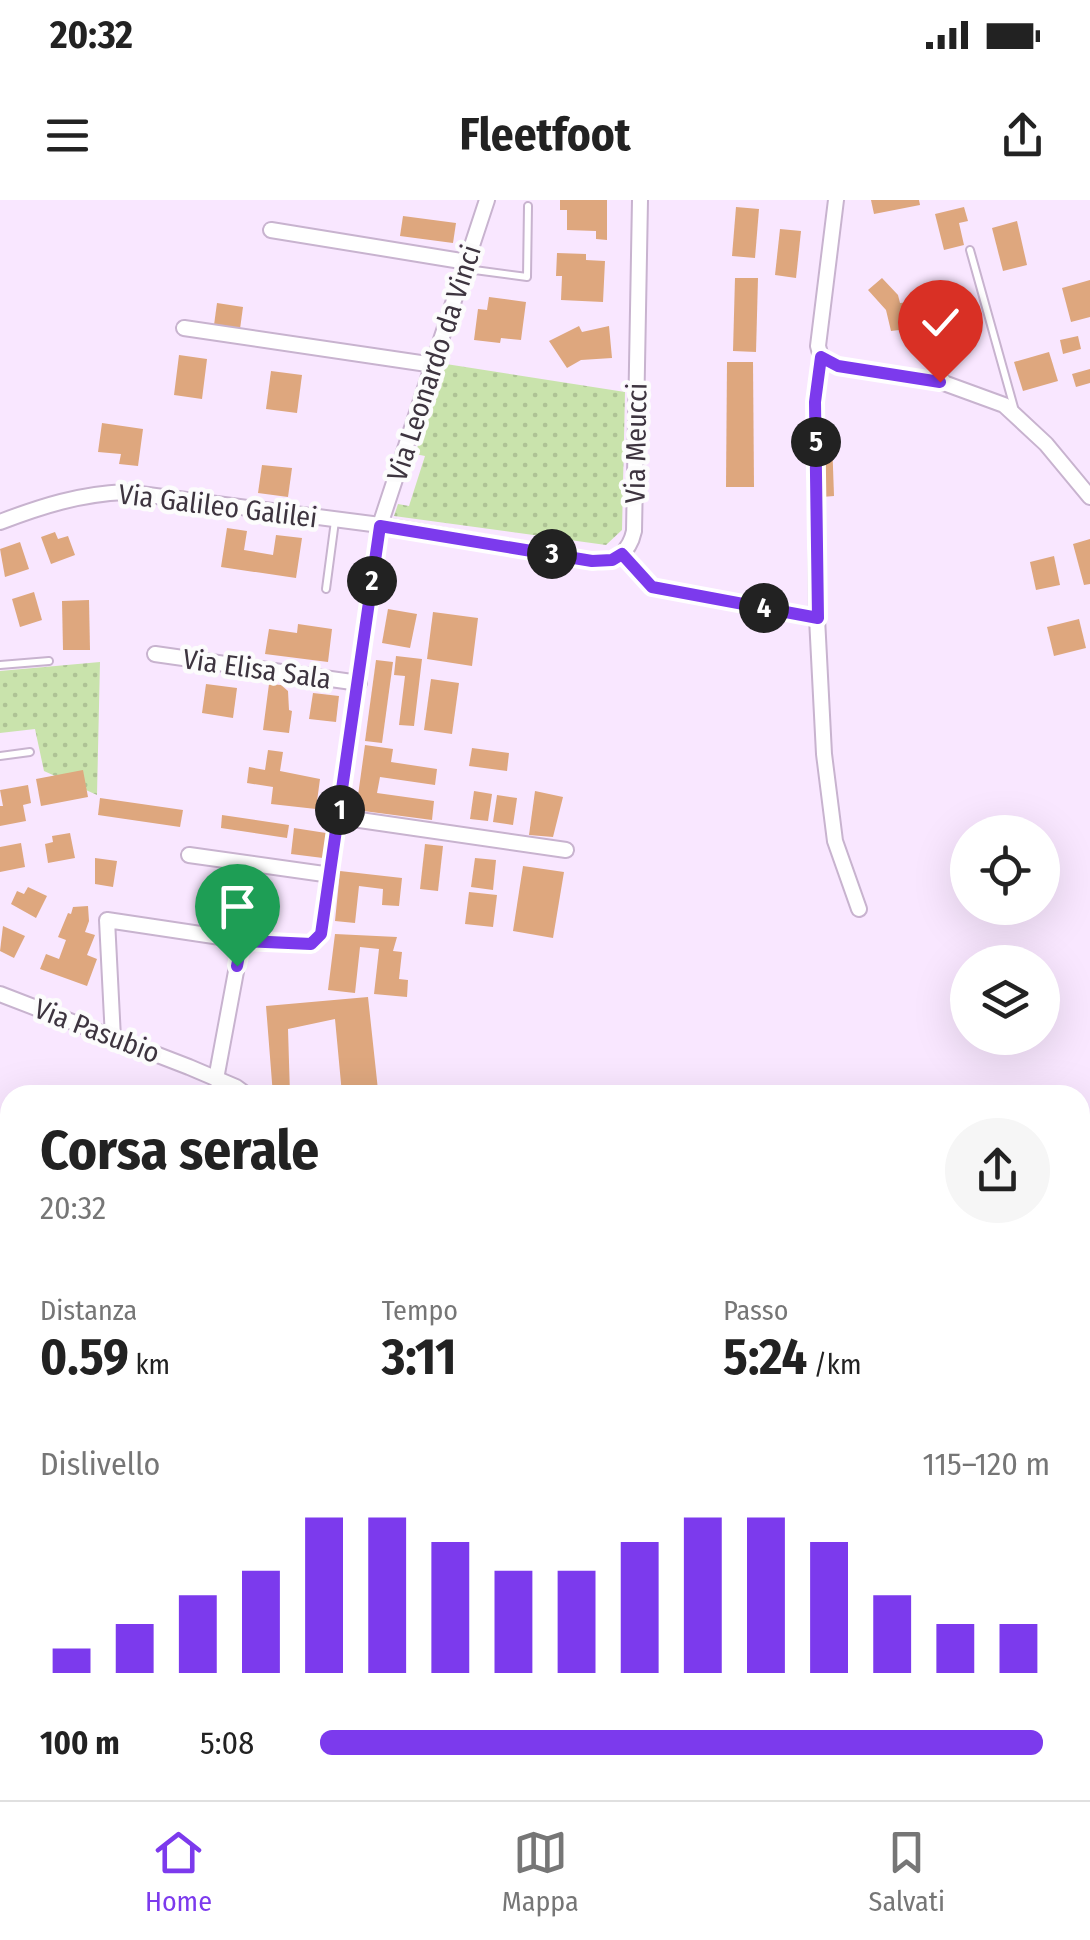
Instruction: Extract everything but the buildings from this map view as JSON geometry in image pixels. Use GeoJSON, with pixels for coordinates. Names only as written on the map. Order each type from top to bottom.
{"type":"FeatureCollection","features":[{"type":"Feature","properties":{"kind":"street","name":"Via Leonardo da Vinci"},"geometry":{"type":"LineString","coordinates":[[246,941],[311,944],[321,934],[380,526],[488,200]]}},
{"type":"Feature","properties":{"kind":"street","name":"Via Meucci"},"geometry":{"type":"LineString","coordinates":[[622,554],[634,531],[640,200]]}},
{"type":"Feature","properties":{"kind":"street"},"geometry":{"type":"LineString","coordinates":[[836,200],[815,402],[818,618],[831,817],[835,841],[859,909]]}},
{"type":"Feature","properties":{"kind":"street"},"geometry":{"type":"LineString","coordinates":[[271,230],[466,266]]}},
{"type":"Feature","properties":{"kind":"street"},"geometry":{"type":"LineString","coordinates":[[184,328],[434,365]]}},
{"type":"Feature","properties":{"kind":"street"},"geometry":{"type":"LineString","coordinates":[[821,357],[838,366],[940,382],[1004,404],[1016,412],[1090,497]]}},
{"type":"Feature","properties":{"kind":"street","name":"Via Galileo Galilei"},"geometry":{"type":"LineString","coordinates":[[0,522],[44,505],[89,494],[125,492],[380,526]]}},
{"type":"Feature","properties":{"kind":"street"},"geometry":{"type":"LineString","coordinates":[[380,526],[592,561],[612,560],[622,554],[652,587],[818,618]]}},
{"type":"Feature","properties":{"kind":"street","name":"Via Elisa Sala"},"geometry":{"type":"LineString","coordinates":[[155,654],[359,683]]}},
{"type":"Feature","properties":{"kind":"street"},"geometry":{"type":"LineString","coordinates":[[339,817],[566,850]]}},
{"type":"Feature","properties":{"kind":"street"},"geometry":{"type":"LineString","coordinates":[[190,855],[331,875]]}},
{"type":"Feature","properties":{"kind":"street"},"geometry":{"type":"LineString","coordinates":[[113,1038],[107,920],[246,941],[240,950],[216,1079]]}},
{"type":"Feature","properties":{"kind":"street","name":"Via Pasubio"},"geometry":{"type":"LineString","coordinates":[[0,994],[227,1085]]}},
{"type":"Feature","properties":{"kind":"lane"},"geometry":{"type":"LineString","coordinates":[[466,266],[527,277],[528,206]]}},
{"type":"Feature","properties":{"kind":"lane"},"geometry":{"type":"LineString","coordinates":[[970,250],[1016,412]]}},
{"type":"Feature","properties":{"kind":"lane"},"geometry":{"type":"LineString","coordinates":[[326,590],[336,520]]}},
{"type":"Feature","properties":{"kind":"lane"},"geometry":{"type":"LineString","coordinates":[[0,665],[49,660]]}},
{"type":"Feature","properties":{"kind":"lane"},"geometry":{"type":"LineString","coordinates":[[0,756],[30,752]]}},
{"type":"Feature","properties":{"kind":"green space"},"geometry":{"type":"Polygon","coordinates":[[[446,364],[625,392],[622,530],[606,545],[394,516],[398,504],[409,506],[425,456],[415,454],[446,364]]]}},
{"type":"Feature","properties":{"kind":"green space"},"geometry":{"type":"Polygon","coordinates":[[[100,662],[97,795],[44,771],[35,729],[0,733],[0,671],[100,662]]]}},
{"type":"Feature","properties":{"kind":"route"},"geometry":{"type":"LineString","coordinates":[[237,966],[246,941],[311,944],[321,934],[380,526],[592,561],[612,560],[622,554],[652,587],[818,618],[815,402],[821,357],[838,366],[940,382]]}}]}
